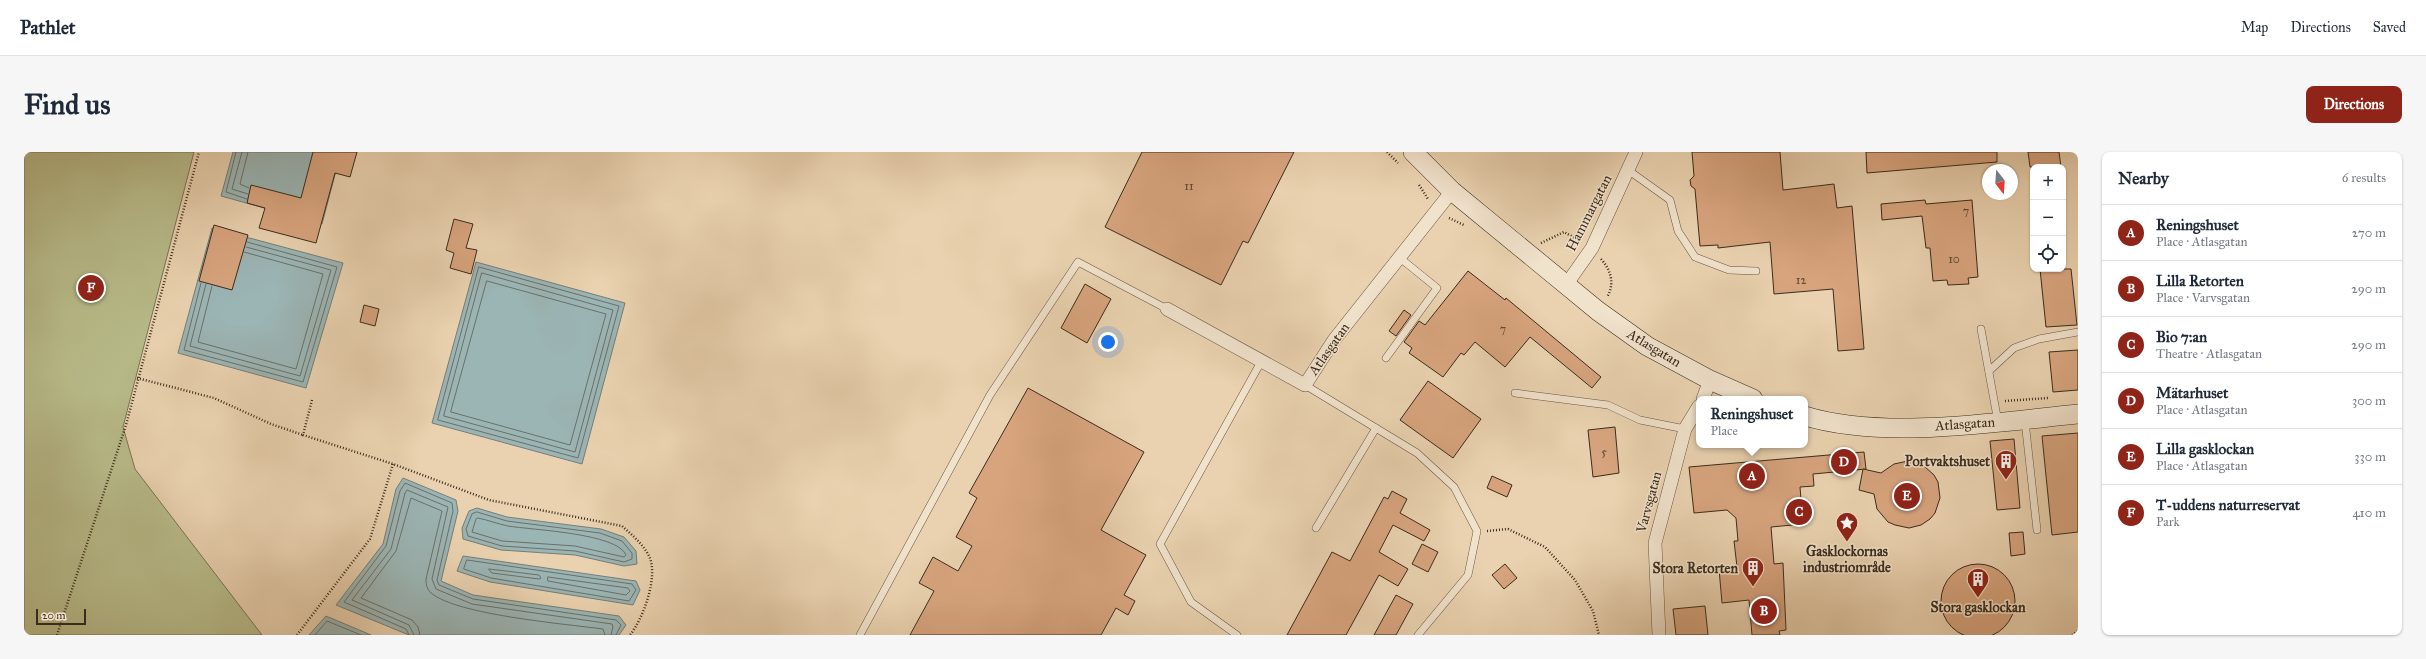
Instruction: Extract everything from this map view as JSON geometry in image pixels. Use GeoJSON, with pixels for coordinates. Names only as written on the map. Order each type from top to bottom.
{"type":"FeatureCollection","features":[{"type":"Feature","properties":{"kind":"street","name":"Atlasgatan"},"geometry":{"type":"LineString","coordinates":[[1413,152],[1452,191],[1566,285],[1647,346],[1710,380],[1746,396]]}},
{"type":"Feature","properties":{"kind":"street","name":"Hammargatan"},"geometry":{"type":"LineString","coordinates":[[1566,285],[1592,248],[1636,152]]}},
{"type":"Feature","properties":{"kind":"street","name":"Atlasgatan"},"geometry":{"type":"LineString","coordinates":[[1167,309],[1262,360],[1304,385],[1334,340],[1452,191]]}},
{"type":"Feature","properties":{"kind":"street"},"geometry":{"type":"LineString","coordinates":[[1704,396],[1710,380]]}},
{"type":"Feature","properties":{"kind":"street","name":"Varvsgatan"},"geometry":{"type":"LineString","coordinates":[[1659,635],[1655,543],[1685,429],[1696,411]]}},
{"type":"Feature","properties":{"kind":"street","name":"Atlasgatan"},"geometry":{"type":"LineString","coordinates":[[1808,416],[1870,426],[1927,427],[2078,414]]}},
{"type":"Feature","properties":{"kind":"lane"},"geometry":{"type":"LineString","coordinates":[[1628,170],[1670,200],[1678,231],[1695,257],[1729,270],[1756,271]]}},
{"type":"Feature","properties":{"kind":"lane"},"geometry":{"type":"LineString","coordinates":[[1386,358],[1437,288],[1400,258]]}},
{"type":"Feature","properties":{"kind":"lane"},"geometry":{"type":"LineString","coordinates":[[860,635],[990,395],[1078,262],[1167,309]]}},
{"type":"Feature","properties":{"kind":"lane"},"geometry":{"type":"LineString","coordinates":[[1981,329],[1998,422]]}},
{"type":"Feature","properties":{"kind":"lane"},"geometry":{"type":"LineString","coordinates":[[1988,371],[2014,348],[2039,339],[2078,332]]}},
{"type":"Feature","properties":{"kind":"lane"},"geometry":{"type":"LineString","coordinates":[[1237,635],[1191,602],[1160,544],[1262,360]]}},
{"type":"Feature","properties":{"kind":"lane"},"geometry":{"type":"LineString","coordinates":[[1304,385],[1417,453],[1454,487],[1477,531],[1468,575],[1418,635]]}},
{"type":"Feature","properties":{"kind":"lane"},"geometry":{"type":"LineString","coordinates":[[1514,393],[1608,405],[1640,420],[1685,429]]}},
{"type":"Feature","properties":{"kind":"lane"},"geometry":{"type":"LineString","coordinates":[[2025,419],[2037,530]]}},
{"type":"Feature","properties":{"kind":"lane"},"geometry":{"type":"LineString","coordinates":[[1316,528],[1376,428]]}},
{"type":"Feature","properties":{"kind":"path"},"geometry":{"type":"LineString","coordinates":[[58,635],[126,425],[137,378],[199,152]]}},
{"type":"Feature","properties":{"kind":"path"},"geometry":{"type":"LineString","coordinates":[[137,378],[214,398],[271,424],[393,464],[490,500],[622,526],[637,540],[650,557],[651,582],[646,605],[630,635]]}},
{"type":"Feature","properties":{"kind":"path"},"geometry":{"type":"LineString","coordinates":[[1994,402],[2055,397]]}},
{"type":"Feature","properties":{"kind":"path"},"geometry":{"type":"LineString","coordinates":[[303,435],[312,400]]}},
{"type":"Feature","properties":{"kind":"path"},"geometry":{"type":"LineString","coordinates":[[297,635],[370,539],[393,464]]}},
{"type":"Feature","properties":{"kind":"path"},"geometry":{"type":"LineString","coordinates":[[1477,531],[1508,529],[1545,547],[1575,580],[1593,611],[1599,635]]}},
{"type":"Feature","properties":{"kind":"path"},"geometry":{"type":"LineString","coordinates":[[2072,635],[2078,631]]}},
{"type":"Feature","properties":{"kind":"green space"},"geometry":{"type":"Polygon","coordinates":[[[24,152],[194,152],[123,427],[135,469],[262,635],[24,635],[24,152]]]}},
{"type":"Feature","properties":{"kind":"water"},"geometry":{"type":"Polygon","coordinates":[[[233,152],[341,152],[322,224],[221,196],[233,152]]]}},
{"type":"Feature","properties":{"kind":"water"},"geometry":{"type":"Polygon","coordinates":[[[212,228],[343,263],[306,388],[178,353],[212,228]]]}},
{"type":"Feature","properties":{"kind":"water"},"geometry":{"type":"Polygon","coordinates":[[[476,262],[625,303],[582,464],[432,423],[476,262]]]}},
{"type":"Feature","properties":{"kind":"water"},"geometry":{"type":"Polygon","coordinates":[[[403,478],[456,500],[458,511],[441,581],[473,595],[619,616],[626,625],[619,635],[409,635],[336,605],[383,544],[396,489],[403,478]]]}},
{"type":"Feature","properties":{"kind":"water"},"geometry":{"type":"Polygon","coordinates":[[[477,508],[507,517],[601,529],[624,537],[636,551],[637,564],[624,566],[575,555],[501,550],[463,539],[462,528],[469,511],[477,508]]]}},
{"type":"Feature","properties":{"kind":"water"},"geometry":{"type":"Polygon","coordinates":[[[463,556],[636,581],[640,590],[633,605],[490,582],[457,571],[463,556]]]}},
{"type":"Feature","properties":{"kind":"water"},"geometry":{"type":"Polygon","coordinates":[[[326,616],[371,635],[309,635],[326,616]]]}},
{"type":"Feature","properties":{"kind":"building"},"geometry":{"type":"Polygon","coordinates":[[[313,152],[357,152],[350,177],[335,173],[316,243],[259,228],[265,208],[247,203],[251,185],[301,198],[313,152]]]}},
{"type":"Feature","properties":{"kind":"building"},"geometry":{"type":"Polygon","coordinates":[[[1142,152],[1294,152],[1248,243],[1243,241],[1221,285],[1105,227],[1142,152]]]}},
{"type":"Feature","properties":{"kind":"building"},"geometry":{"type":"Polygon","coordinates":[[[1692,152],[1780,152],[1783,190],[1834,184],[1837,208],[1852,206],[1864,349],[1838,351],[1833,289],[1774,294],[1770,242],[1718,248],[1718,245],[1700,246],[1695,189],[1691,186],[1690,180],[1694,176],[1692,152]]]}},
{"type":"Feature","properties":{"kind":"building"},"geometry":{"type":"Polygon","coordinates":[[[1866,152],[1997,152],[1997,162],[1867,173],[1866,152]]]}},
{"type":"Feature","properties":{"kind":"building"},"geometry":{"type":"Polygon","coordinates":[[[2028,152],[2059,152],[2061,164],[2030,164],[2030,167],[2028,152]]]}},
{"type":"Feature","properties":{"kind":"building"},"geometry":{"type":"Polygon","coordinates":[[[1925,200],[1926,204],[1972,200],[1978,277],[1968,278],[1969,284],[1948,285],[1947,280],[1933,281],[1930,248],[1926,248],[1922,216],[1882,220],[1881,204],[1925,200]]]}},
{"type":"Feature","properties":{"kind":"building"},"geometry":{"type":"Polygon","coordinates":[[[454,219],[473,224],[466,248],[477,250],[471,274],[450,268],[454,253],[446,250],[454,219]]]}},
{"type":"Feature","properties":{"kind":"building"},"geometry":{"type":"Polygon","coordinates":[[[214,225],[248,235],[232,290],[199,281],[214,225]]]}},
{"type":"Feature","properties":{"kind":"building"},"geometry":{"type":"Polygon","coordinates":[[[2066,269],[2071,269],[2077,325],[2046,327],[2040,272],[2066,272],[2066,269]]]}},
{"type":"Feature","properties":{"kind":"building"},"geometry":{"type":"Polygon","coordinates":[[[1468,271],[1505,300],[1506,298],[1601,377],[1592,388],[1530,337],[1505,367],[1475,342],[1464,355],[1461,353],[1443,377],[1409,353],[1412,348],[1404,342],[1419,321],[1425,325],[1468,271]]]}},
{"type":"Feature","properties":{"kind":"building"},"geometry":{"type":"Polygon","coordinates":[[[1085,284],[1111,299],[1087,343],[1061,328],[1085,284]]]}},
{"type":"Feature","properties":{"kind":"building"},"geometry":{"type":"Polygon","coordinates":[[[364,305],[379,309],[375,326],[360,322],[364,305]]]}},
{"type":"Feature","properties":{"kind":"building"},"geometry":{"type":"Polygon","coordinates":[[[1404,310],[1411,315],[1396,336],[1389,331],[1404,310]]]}},
{"type":"Feature","properties":{"kind":"building"},"geometry":{"type":"Polygon","coordinates":[[[2078,350],[2078,390],[2053,392],[2049,352],[2078,350]]]}},
{"type":"Feature","properties":{"kind":"building"},"geometry":{"type":"Polygon","coordinates":[[[1428,381],[1481,419],[1453,458],[1400,420],[1428,381]]]}},
{"type":"Feature","properties":{"kind":"building"},"geometry":{"type":"Polygon","coordinates":[[[1028,388],[1144,452],[1101,530],[1146,555],[1124,595],[1135,601],[1128,615],[1116,608],[1101,635],[910,635],[934,591],[919,583],[933,557],[958,571],[972,546],[956,537],[977,498],[969,493],[1028,388]]]}},
{"type":"Feature","properties":{"kind":"building"},"geometry":{"type":"Polygon","coordinates":[[[1615,427],[1619,473],[1593,477],[1588,430],[1615,427]]]}},
{"type":"Feature","properties":{"kind":"building"},"geometry":{"type":"Polygon","coordinates":[[[2078,433],[2078,532],[2052,535],[2042,436],[2078,433]]]}},
{"type":"Feature","properties":{"kind":"building","name":"Portvaktshuset"},"geometry":{"type":"Polygon","coordinates":[[[2014,439],[2020,508],[1997,510],[1990,441],[2014,439]]]}},
{"type":"Feature","properties":{"kind":"building"},"geometry":{"type":"Polygon","coordinates":[[[1864,452],[1866,469],[1813,474],[1814,486],[1800,487],[1803,524],[1771,527],[1774,564],[1783,563],[1786,630],[1779,631],[1780,635],[1752,635],[1749,600],[1722,603],[1719,569],[1737,567],[1734,541],[1738,541],[1736,518],[1727,510],[1694,513],[1689,467],[1864,452]]]}},
{"type":"Feature","properties":{"kind":"building"},"geometry":{"type":"Polygon","coordinates":[[[1908,461],[1924,466],[1934,475],[1938,482],[1940,498],[1935,513],[1930,519],[1921,525],[1909,528],[1888,522],[1877,509],[1874,494],[1859,490],[1863,469],[1881,473],[1894,464],[1908,461]]]}},
{"type":"Feature","properties":{"kind":"building"},"geometry":{"type":"Polygon","coordinates":[[[1492,476],[1512,485],[1507,497],[1487,488],[1492,476]]]}},
{"type":"Feature","properties":{"kind":"building"},"geometry":{"type":"Polygon","coordinates":[[[1392,491],[1407,499],[1400,513],[1430,530],[1424,541],[1393,525],[1379,552],[1408,569],[1398,586],[1379,575],[1346,635],[1287,635],[1332,552],[1350,561],[1384,497],[1388,499],[1392,491]]]}},
{"type":"Feature","properties":{"kind":"building"},"geometry":{"type":"Polygon","coordinates":[[[2023,532],[2025,554],[2011,556],[2009,533],[2023,532]]]}},
{"type":"Feature","properties":{"kind":"building"},"geometry":{"type":"Polygon","coordinates":[[[1422,544],[1438,552],[1428,572],[1412,564],[1422,544]]]}},
{"type":"Feature","properties":{"kind":"building"},"geometry":{"type":"Polygon","coordinates":[[[1505,564],[1517,578],[1504,589],[1492,575],[1505,564]]]}},
{"type":"Feature","properties":{"kind":"building","name":"Stora gasklockan"},"geometry":{"type":"Polygon","coordinates":[[[1978,564],[1999,570],[2009,580],[2015,601],[2009,622],[1999,632],[1978,638],[1957,632],[1947,622],[1941,601],[1947,580],[1957,570],[1978,564]]]}},
{"type":"Feature","properties":{"kind":"building"},"geometry":{"type":"Polygon","coordinates":[[[1396,595],[1413,604],[1396,635],[1374,635],[1396,595]]]}},
{"type":"Feature","properties":{"kind":"building"},"geometry":{"type":"Polygon","coordinates":[[[1705,606],[1708,635],[1676,635],[1673,609],[1705,606]]]}},
{"type":"Feature","properties":{"kind":"place","name":"T-uddens naturreservat"},"geometry":{"type":"Point","coordinates":[91,288]}},
{"type":"Feature","properties":{"kind":"place","name":"Mätarhuset"},"geometry":{"type":"Point","coordinates":[1844,462]}},
{"type":"Feature","properties":{"kind":"place","name":"Reningshuset"},"geometry":{"type":"Point","coordinates":[1752,476]}},
{"type":"Feature","properties":{"kind":"place","name":"Portvaktshuset"},"geometry":{"type":"Point","coordinates":[2006,480]}},
{"type":"Feature","properties":{"kind":"place","name":"Lilla gasklockan"},"geometry":{"type":"Point","coordinates":[1907,496]}},
{"type":"Feature","properties":{"kind":"place","name":"Bio 7:an"},"geometry":{"type":"Point","coordinates":[1799,512]}},
{"type":"Feature","properties":{"kind":"place","name":"Gasklockornas industriområde"},"geometry":{"type":"Point","coordinates":[1847,542]}},
{"type":"Feature","properties":{"kind":"place","name":"Stora Retorten"},"geometry":{"type":"Point","coordinates":[1753,588]}},
{"type":"Feature","properties":{"kind":"place","name":"Stora gasklockan"},"geometry":{"type":"Point","coordinates":[1978,598]}},
{"type":"Feature","properties":{"kind":"place","name":"Lilla Retorten"},"geometry":{"type":"Point","coordinates":[1764,611]}}]}
